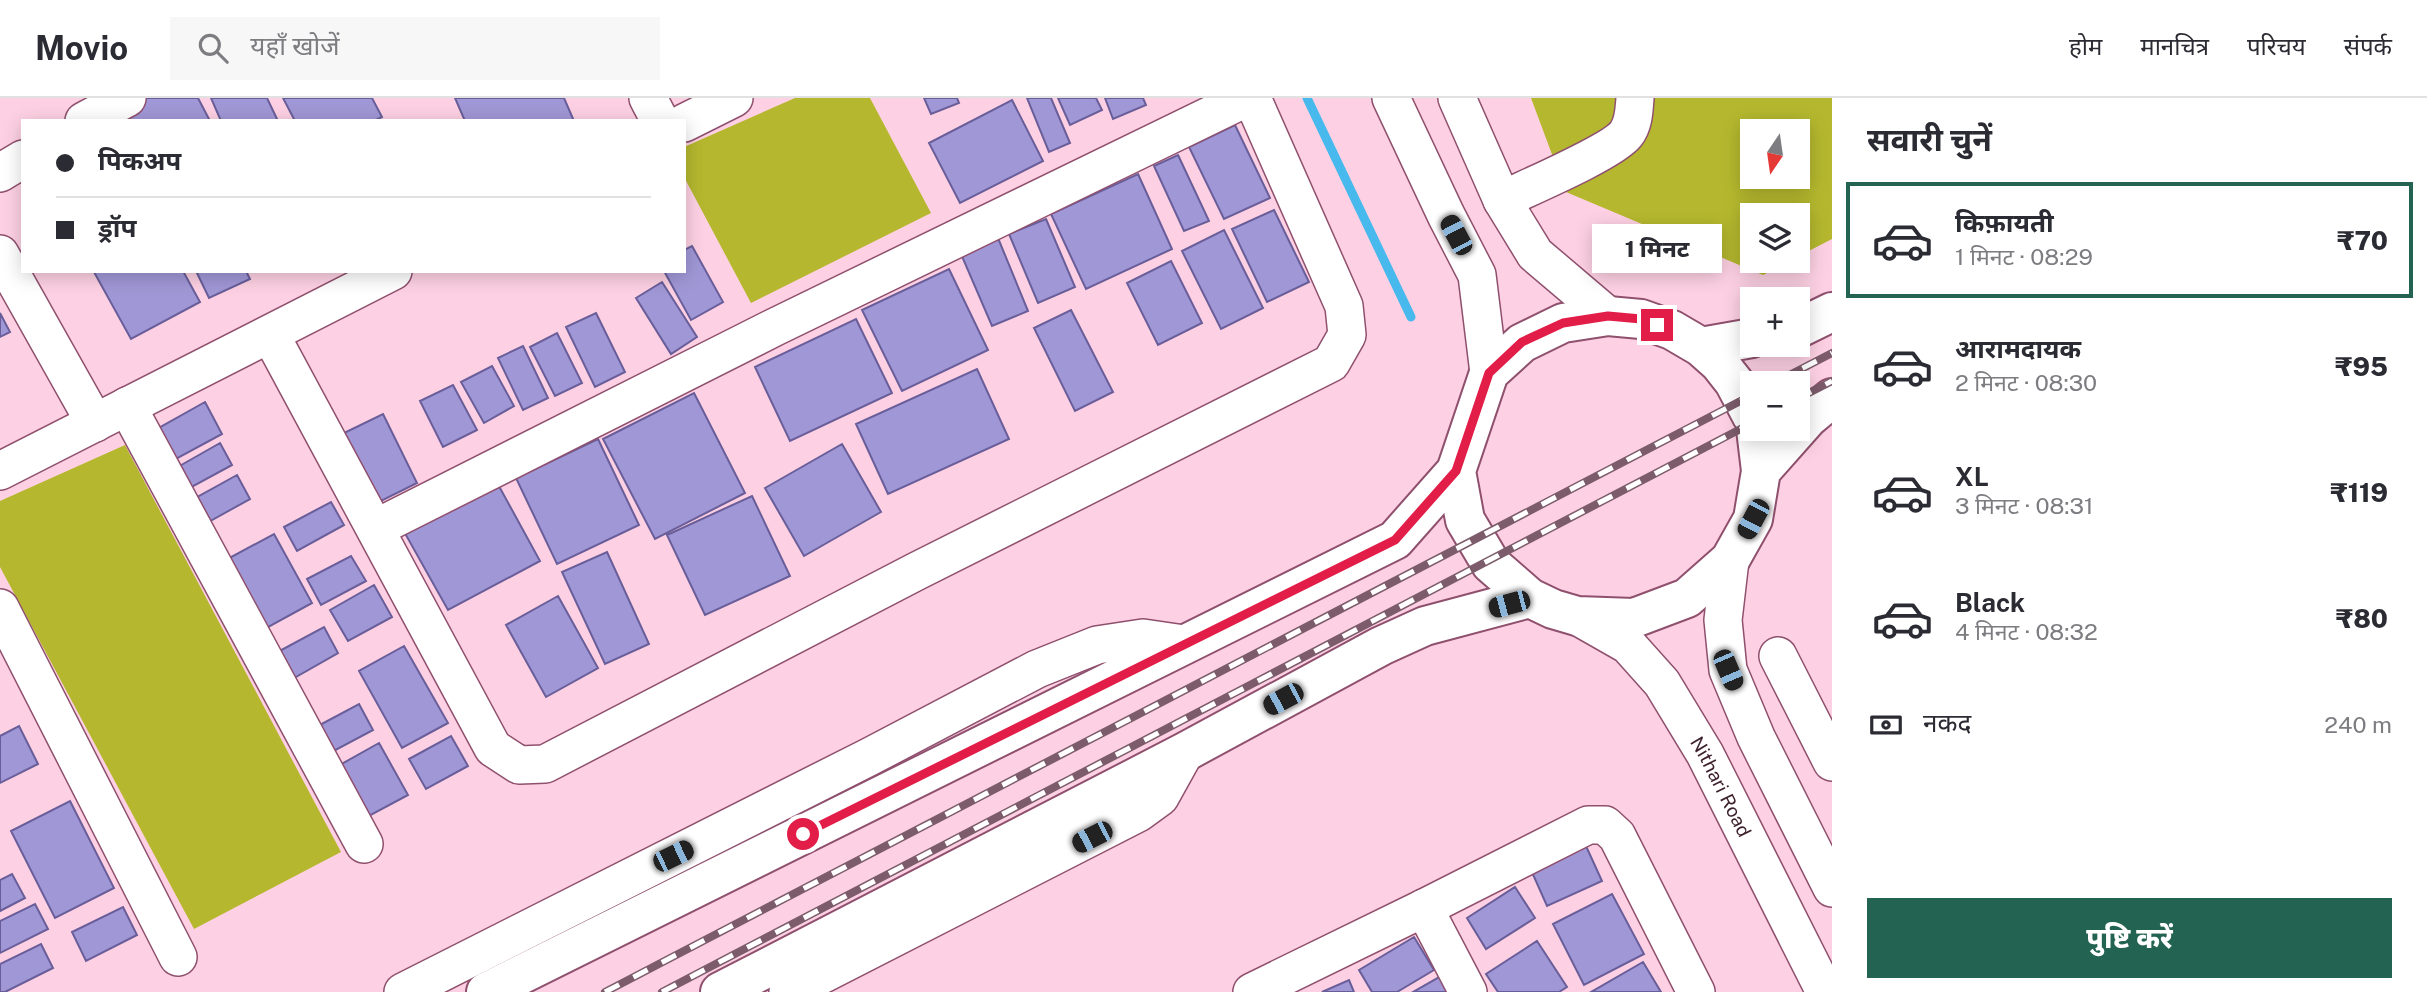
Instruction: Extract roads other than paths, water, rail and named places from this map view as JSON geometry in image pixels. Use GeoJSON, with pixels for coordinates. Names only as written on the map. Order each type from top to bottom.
{"type":"FeatureCollection","features":[{"type":"Feature","properties":{"kind":"main road"},"geometry":{"type":"LineString","coordinates":[[1810,323],[1832,312]]}},
{"type":"Feature","properties":{"kind":"main road"},"geometry":{"type":"LineString","coordinates":[[486,992],[1395,540],[1456,471],[1489,373],[1522,342],[1563,323],[1608,316],[1641,319],[1672,330],[1701,347],[1719,363],[1740,393]]}},
{"type":"Feature","properties":{"kind":"main road"},"geometry":{"type":"LineString","coordinates":[[1701,347],[1740,340]]}},
{"type":"Feature","properties":{"kind":"main road"},"geometry":{"type":"LineString","coordinates":[[1761,471],[1808,418],[1832,398]]}},
{"type":"Feature","properties":{"kind":"main road"},"geometry":{"type":"LineString","coordinates":[[1456,471],[1465,520],[1491,565],[1530,598],[1577,616],[1634,618],[1687,598],[1730,560],[1753,519],[1761,471],[1757,441]]}},
{"type":"Feature","properties":{"kind":"main road"},"geometry":{"type":"LineString","coordinates":[[720,992],[1185,752],[1381,646],[1425,626],[1530,598]]}},
{"type":"Feature","properties":{"kind":"street"},"geometry":{"type":"LineString","coordinates":[[88,119],[127,98]]}},
{"type":"Feature","properties":{"kind":"street"},"geometry":{"type":"LineString","coordinates":[[648,98],[659,119]]}},
{"type":"Feature","properties":{"kind":"street"},"geometry":{"type":"LineString","coordinates":[[686,122],[734,98]]}},
{"type":"Feature","properties":{"kind":"street"},"geometry":{"type":"LineString","coordinates":[[376,528],[775,327],[1246,98]]}},
{"type":"Feature","properties":{"kind":"street"},"geometry":{"type":"LineString","coordinates":[[270,334],[493,748],[519,765],[545,764],[917,571],[1331,363],[1347,335],[1343,306],[1252,98]]}},
{"type":"Feature","properties":{"kind":"street"},"geometry":{"type":"LineString","coordinates":[[1391,98],[1476,275],[1489,373]]}},
{"type":"Feature","properties":{"kind":"street"},"geometry":{"type":"LineString","coordinates":[[1457,98],[1502,200],[1535,254],[1608,316]]}},
{"type":"Feature","properties":{"kind":"street"},"geometry":{"type":"LineString","coordinates":[[1502,200],[1607,148],[1626,134],[1634,116],[1635,98]]}},
{"type":"Feature","properties":{"kind":"street"},"geometry":{"type":"LineString","coordinates":[[0,173],[21,160]]}},
{"type":"Feature","properties":{"kind":"street"},"geometry":{"type":"LineString","coordinates":[[0,254],[95,423]]}},
{"type":"Feature","properties":{"kind":"street"},"geometry":{"type":"LineString","coordinates":[[0,471],[389,273]]}},
{"type":"Feature","properties":{"kind":"street"},"geometry":{"type":"LineString","coordinates":[[127,406],[364,844]]}},
{"type":"Feature","properties":{"kind":"street"},"geometry":{"type":"LineString","coordinates":[[1730,560],[1723,620],[1728,670],[1756,737],[1832,888]]}},
{"type":"Feature","properties":{"kind":"street"},"geometry":{"type":"LineString","coordinates":[[0,608],[178,957]]}},
{"type":"Feature","properties":{"kind":"street","name":"Nithari Road"},"geometry":{"type":"LineString","coordinates":[[1577,616],[1628,645],[1662,683],[1705,754],[1825,992]]}},
{"type":"Feature","properties":{"kind":"street"},"geometry":{"type":"LineString","coordinates":[[403,992],[869,757],[1037,669],[1097,645],[1143,638],[1184,644]]}},
{"type":"Feature","properties":{"kind":"street"},"geometry":{"type":"LineString","coordinates":[[1778,656],[1832,762]]}},
{"type":"Feature","properties":{"kind":"street"},"geometry":{"type":"LineString","coordinates":[[788,992],[1138,813],[1160,797],[1185,752]]}},
{"type":"Feature","properties":{"kind":"street"},"geometry":{"type":"LineString","coordinates":[[1252,992],[1588,825],[1605,825],[1618,836],[1696,992]]}},
{"type":"Feature","properties":{"kind":"street"},"geometry":{"type":"LineString","coordinates":[[1424,908],[1468,992]]}},
{"type":"Feature","properties":{"kind":"waterway"},"geometry":{"type":"LineString","coordinates":[[1307,98],[1411,317]]}},
{"type":"Feature","properties":{"kind":"railway"},"geometry":{"type":"LineString","coordinates":[[1797,371],[1832,353]]}},
{"type":"Feature","properties":{"kind":"railway"},"geometry":{"type":"LineString","coordinates":[[1810,392],[1832,381]]}},
{"type":"Feature","properties":{"kind":"railway"},"geometry":{"type":"LineString","coordinates":[[605,992],[1740,401]]}},
{"type":"Feature","properties":{"kind":"railway"},"geometry":{"type":"LineString","coordinates":[[662,992],[1740,429]]}}]}
